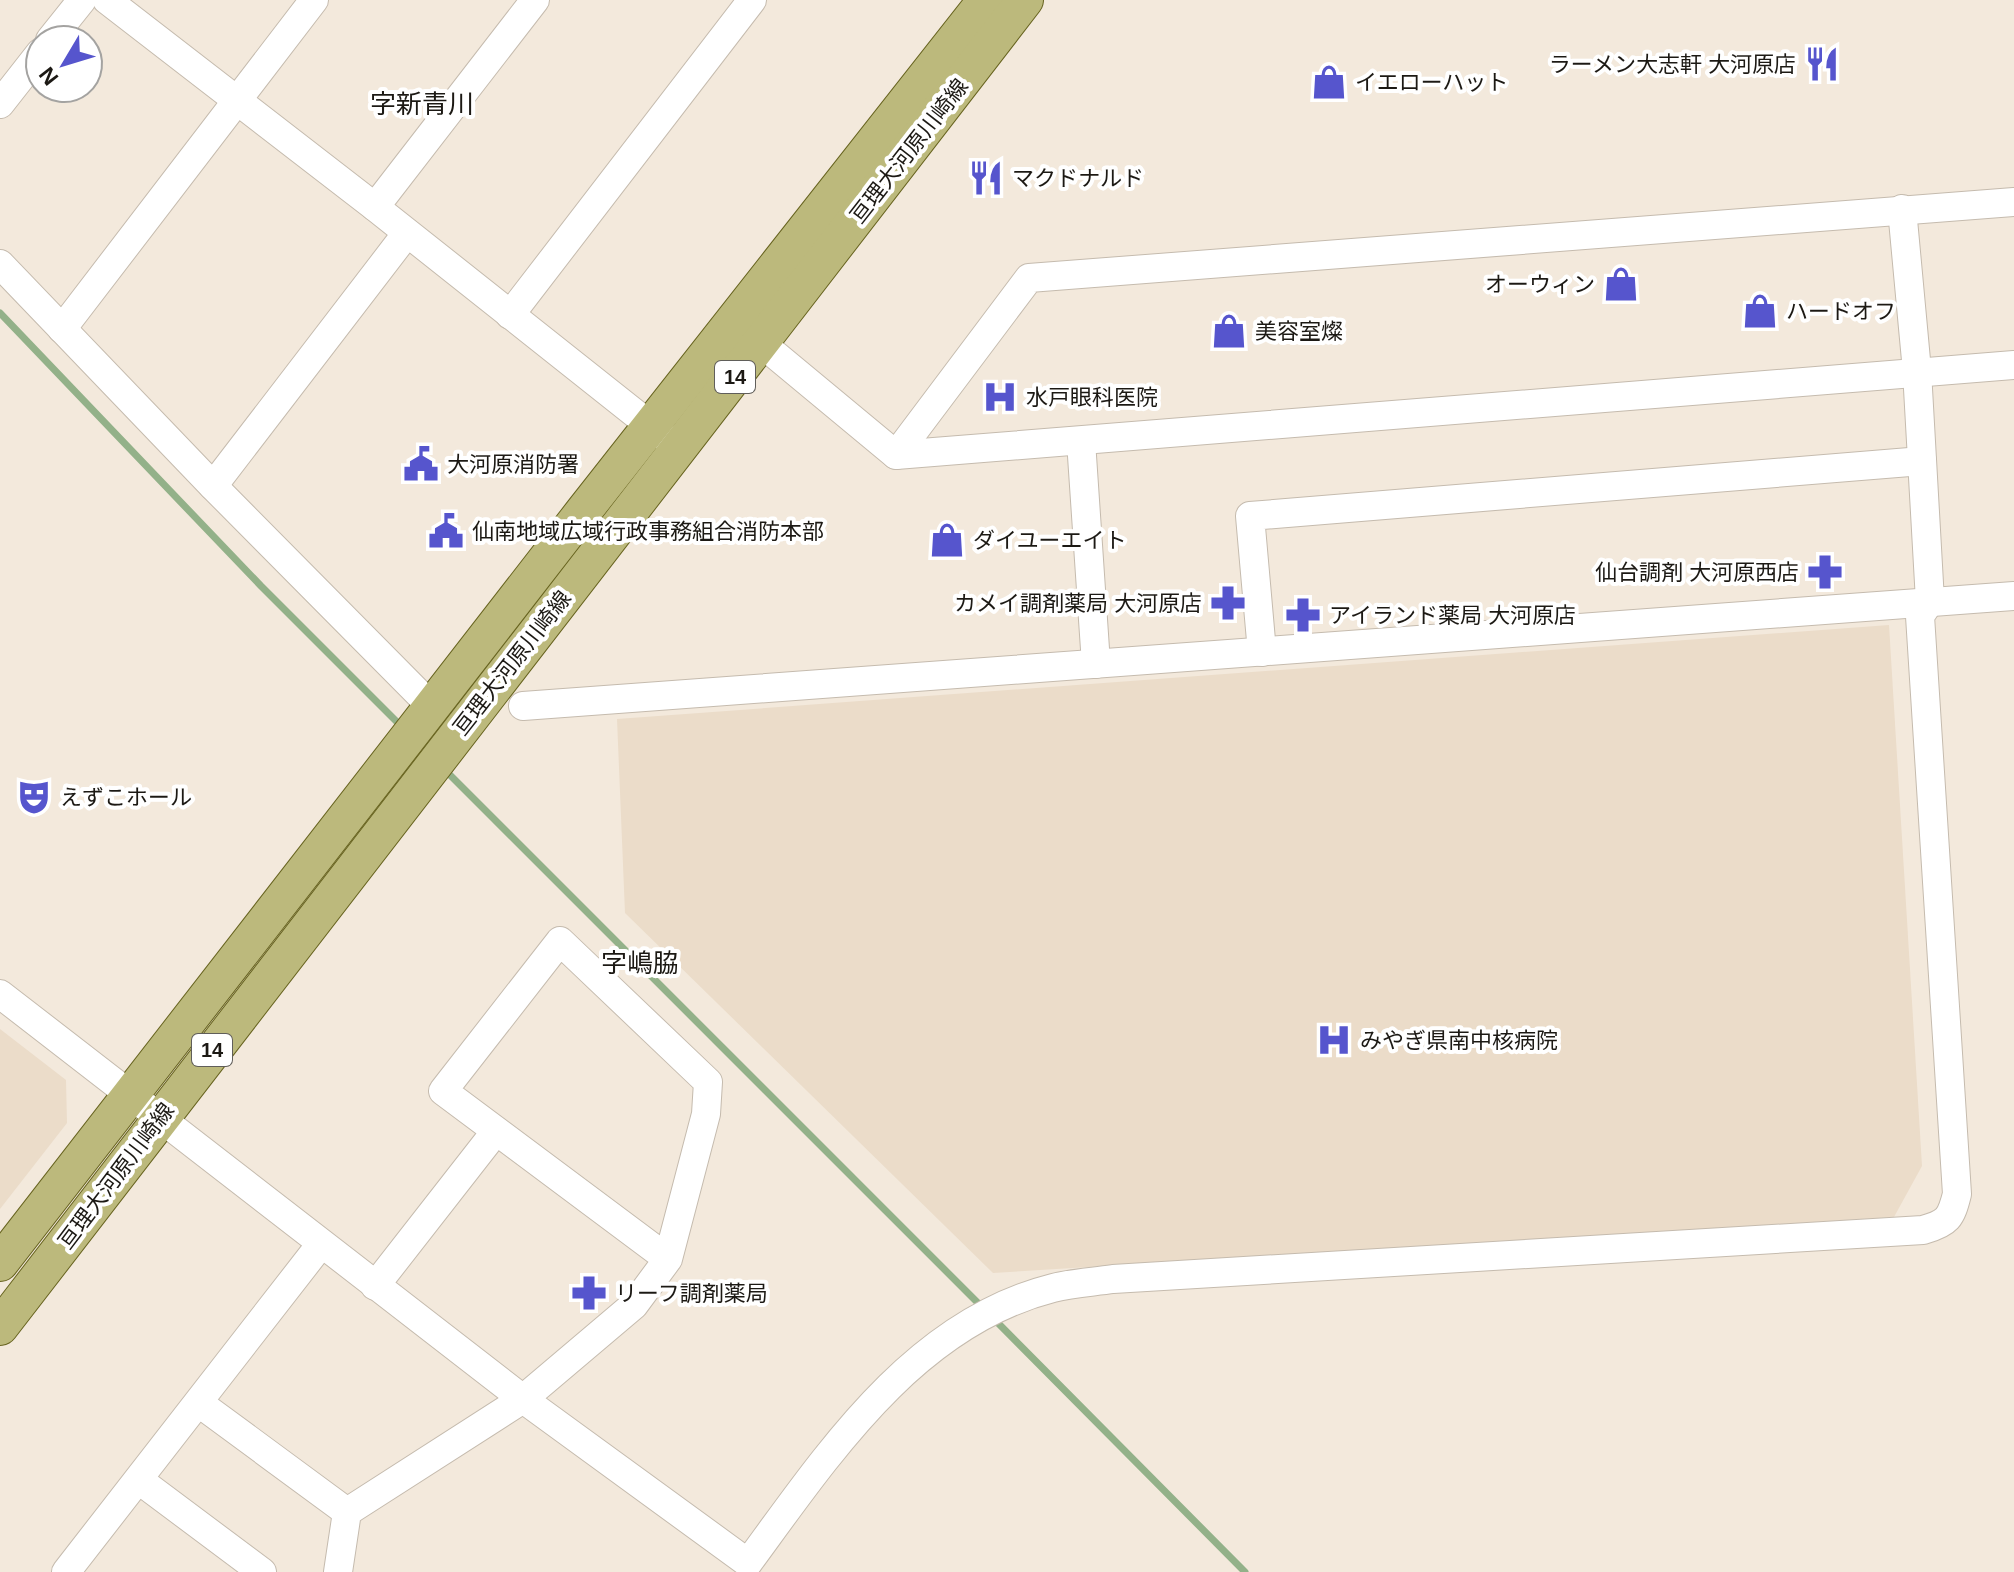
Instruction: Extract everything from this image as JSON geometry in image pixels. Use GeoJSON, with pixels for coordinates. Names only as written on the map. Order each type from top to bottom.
{"type":"FeatureCollection","features":[{"type":"Feature","properties":{"kind":"main road","name":"亘理大河原川崎線"},"geometry":{"type":"LineString","coordinates":[[0,1263],[583,512],[986,0]]}},
{"type":"Feature","properties":{"kind":"main road","name":"亘理大河原川崎線"},"geometry":{"type":"LineString","coordinates":[[0,1327],[1025,0]]}},
{"type":"Feature","properties":{"kind":"street"},"geometry":{"type":"LineString","coordinates":[[63,24],[82,0]]}},
{"type":"Feature","properties":{"kind":"street"},"geometry":{"type":"LineString","coordinates":[[107,0],[679,448]]}},
{"type":"Feature","properties":{"kind":"street"},"geometry":{"type":"LineString","coordinates":[[62,329],[314,0]]}},
{"type":"Feature","properties":{"kind":"street"},"geometry":{"type":"LineString","coordinates":[[375,207],[535,0]]}},
{"type":"Feature","properties":{"kind":"street"},"geometry":{"type":"LineString","coordinates":[[510,315],[752,0]]}},
{"type":"Feature","properties":{"kind":"street"},"geometry":{"type":"LineString","coordinates":[[0,104],[24,73]]}},
{"type":"Feature","properties":{"kind":"street"},"geometry":{"type":"LineString","coordinates":[[896,455],[1029,278],[2014,202]]}},
{"type":"Feature","properties":{"kind":"street"},"geometry":{"type":"LineString","coordinates":[[0,994],[523,1399],[755,1567],[837,1447],[884,1393],[923,1355],[961,1327],[1009,1303],[1053,1287],[1113,1279],[1773,1240],[1923,1230],[1940,1226],[1952,1214],[1957,1194],[1920,616],[1930,601],[1917,371],[1902,209]]}},
{"type":"Feature","properties":{"kind":"street"},"geometry":{"type":"LineString","coordinates":[[213,486],[407,233]]}},
{"type":"Feature","properties":{"kind":"street"},"geometry":{"type":"LineString","coordinates":[[0,264],[213,486],[417,728]]}},
{"type":"Feature","properties":{"kind":"street"},"geometry":{"type":"LineString","coordinates":[[761,343],[896,455],[2014,365]]}},
{"type":"Feature","properties":{"kind":"street"},"geometry":{"type":"LineString","coordinates":[[1081,441],[1096,664]]}},
{"type":"Feature","properties":{"kind":"street"},"geometry":{"type":"LineString","coordinates":[[1262,652],[1250,516],[1922,461]]}},
{"type":"Feature","properties":{"kind":"street"},"geometry":{"type":"LineString","coordinates":[[583,512],[612,535]]}},
{"type":"Feature","properties":{"kind":"street"},"geometry":{"type":"LineString","coordinates":[[523,706],[2014,596]]}},
{"type":"Feature","properties":{"kind":"street"},"geometry":{"type":"LineString","coordinates":[[338,1572],[347,1512],[523,1399],[634,1305],[668,1259],[706,1114],[708,1082],[560,941],[443,1091],[668,1259]]}},
{"type":"Feature","properties":{"kind":"street"},"geometry":{"type":"LineString","coordinates":[[375,1286],[496,1131]]}},
{"type":"Feature","properties":{"kind":"street"},"geometry":{"type":"LineString","coordinates":[[66,1572],[321,1244]]}},
{"type":"Feature","properties":{"kind":"street"},"geometry":{"type":"LineString","coordinates":[[199,1403],[347,1512]]}},
{"type":"Feature","properties":{"kind":"street"},"geometry":{"type":"LineString","coordinates":[[139,1480],[262,1572]]}},
{"type":"Feature","properties":{"kind":"shaded area","name":"みやぎ県南中核病院"},"geometry":{"type":"Polygon","coordinates":[[[1889,625],[1922,1166],[1894,1217],[993,1273],[625,913],[617,719],[1889,625]]]}},
{"type":"Feature","properties":{"kind":"shaded area"},"geometry":{"type":"Polygon","coordinates":[[[0,1029],[66,1080],[67,1123],[0,1209],[0,1029]]]}},
{"type":"Feature","properties":{"kind":"waterway"},"geometry":{"type":"LineString","coordinates":[[0,313],[261,586],[402,727]]}},
{"type":"Feature","properties":{"kind":"waterway"},"geometry":{"type":"LineString","coordinates":[[444,769],[984,1309]]}},
{"type":"Feature","properties":{"kind":"waterway"},"geometry":{"type":"LineString","coordinates":[[993,1318],[1245,1572]]}},
{"type":"Feature","properties":{"kind":"place","name":"ラーメン大志軒 大河原店"},"geometry":{"type":"Point","coordinates":[1822,64]}},
{"type":"Feature","properties":{"kind":"place","name":"イエローハット"},"geometry":{"type":"Point","coordinates":[1329,82]}},
{"type":"Feature","properties":{"kind":"place","name":"マクドナルド"},"geometry":{"type":"Point","coordinates":[986,178]}},
{"type":"Feature","properties":{"kind":"place","name":"オーウィン"},"geometry":{"type":"Point","coordinates":[1621,284]}},
{"type":"Feature","properties":{"kind":"place","name":"ハードオフ"},"geometry":{"type":"Point","coordinates":[1760,311]}},
{"type":"Feature","properties":{"kind":"place","name":"美容室燦"},"geometry":{"type":"Point","coordinates":[1229,331]}},
{"type":"Feature","properties":{"kind":"place","name":"水戸眼科医院"},"geometry":{"type":"Point","coordinates":[1000,397]}},
{"type":"Feature","properties":{"kind":"place","name":"大河原消防署"},"geometry":{"type":"Point","coordinates":[421,464]}},
{"type":"Feature","properties":{"kind":"place","name":"仙南地域広域行政事務組合消防本部"},"geometry":{"type":"Point","coordinates":[446,531]}},
{"type":"Feature","properties":{"kind":"place","name":"ダイユーエイト"},"geometry":{"type":"Point","coordinates":[947,540]}},
{"type":"Feature","properties":{"kind":"place","name":"仙台調剤 大河原西店"},"geometry":{"type":"Point","coordinates":[1825,572]}},
{"type":"Feature","properties":{"kind":"place","name":"カメイ調剤薬局 大河原店"},"geometry":{"type":"Point","coordinates":[1228,603]}},
{"type":"Feature","properties":{"kind":"place","name":"アイランド薬局 大河原店"},"geometry":{"type":"Point","coordinates":[1303,615]}},
{"type":"Feature","properties":{"kind":"place","name":"えずこホール"},"geometry":{"type":"Point","coordinates":[34,797]}},
{"type":"Feature","properties":{"kind":"place","name":"みやぎ県南中核病院"},"geometry":{"type":"Point","coordinates":[1334,1040]}},
{"type":"Feature","properties":{"kind":"place","name":"リーフ調剤薬局"},"geometry":{"type":"Point","coordinates":[589,1293]}},
{"type":"Feature","properties":{"kind":"district","name":"字新青川"},"geometry":{"type":"Point","coordinates":[422,104]}},
{"type":"Feature","properties":{"kind":"district","name":"字嶋脇"},"geometry":{"type":"Point","coordinates":[640,963]}}]}
